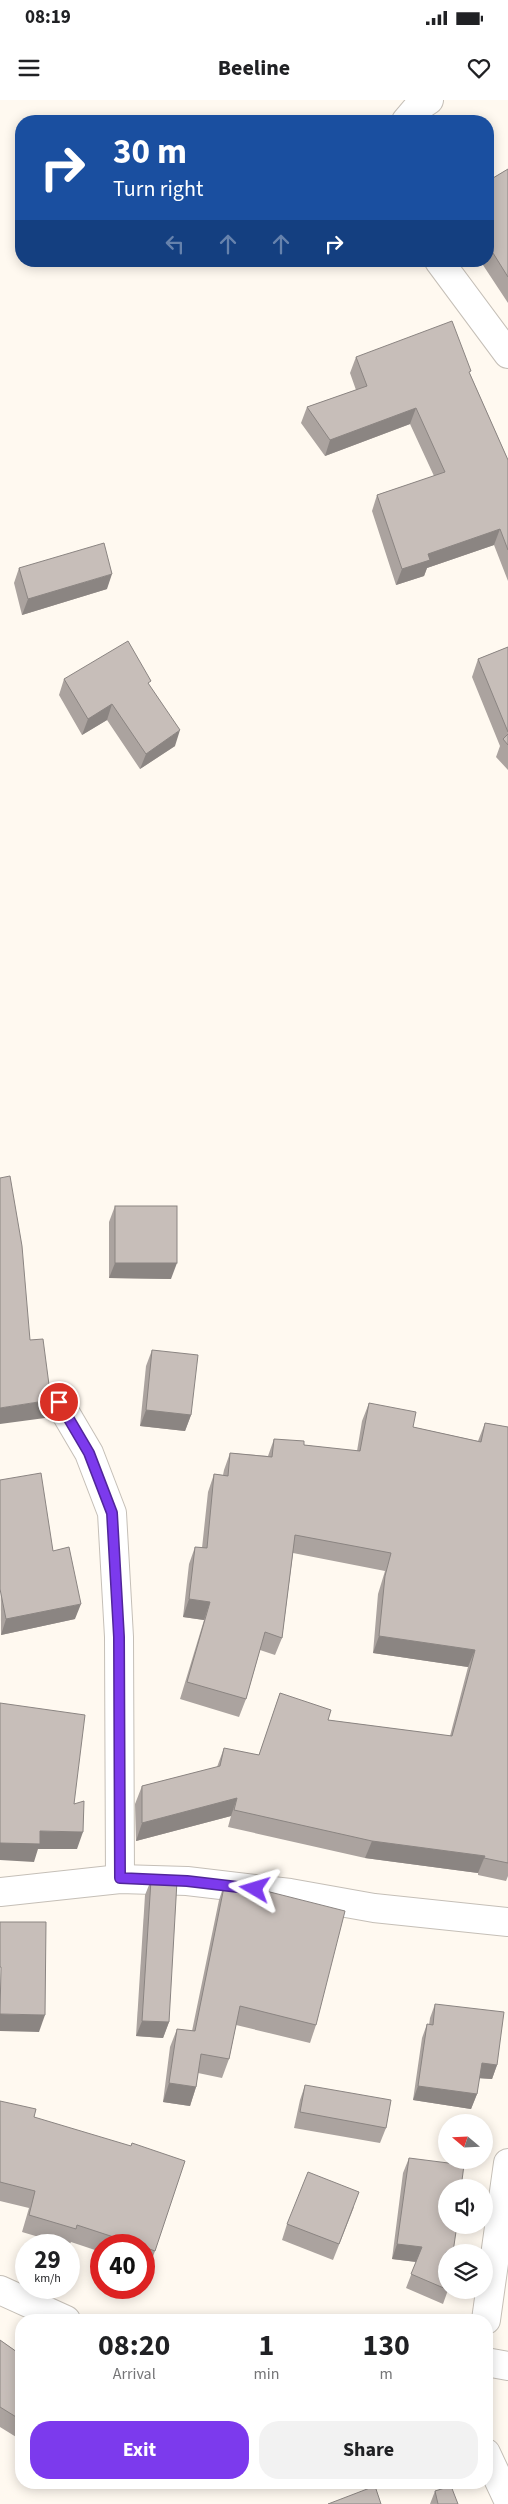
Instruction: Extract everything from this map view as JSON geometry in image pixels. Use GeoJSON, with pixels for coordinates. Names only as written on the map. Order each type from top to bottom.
{"type":"FeatureCollection","features":[{"type":"Feature","properties":{"kind":"street"},"geometry":{"type":"LineString","coordinates":[[411,115],[417,108],[429,100]]}},
{"type":"Feature","properties":{"kind":"street"},"geometry":{"type":"LineString","coordinates":[[443,267],[508,354]]}},
{"type":"Feature","properties":{"kind":"street"},"geometry":{"type":"LineString","coordinates":[[59,1402],[89,1453],[112,1513],[119,1637],[120,1878]]}},
{"type":"Feature","properties":{"kind":"street"},"geometry":{"type":"LineString","coordinates":[[0,1892],[120,1878],[187,1881],[290,1893],[374,1908],[508,1922]]}},
{"type":"Feature","properties":{"kind":"street"},"geometry":{"type":"LineString","coordinates":[[487,2314],[508,2163]]}},
{"type":"Feature","properties":{"kind":"street"},"geometry":{"type":"LineString","coordinates":[[0,2290],[53,2314]]}},
{"type":"Feature","properties":{"kind":"street"},"geometry":{"type":"LineString","coordinates":[[493,2363],[508,2366]]}},
{"type":"Feature","properties":{"kind":"street"},"geometry":{"type":"LineString","coordinates":[[493,2467],[508,2500]]}},
{"type":"Feature","properties":{"kind":"building"},"geometry":{"type":"Polygon","coordinates":[[[508,169],[508,277],[494,255],[494,177],[508,169]]]}},
{"type":"Feature","properties":{"kind":"building"},"geometry":{"type":"Polygon","coordinates":[[[452,321],[471,371],[469,372],[508,460],[508,550],[500,529],[428,554],[430,560],[402,569],[377,495],[445,472],[416,408],[330,440],[307,407],[367,386],[356,357],[452,321]]]}},
{"type":"Feature","properties":{"kind":"building"},"geometry":{"type":"Polygon","coordinates":[[[104,543],[112,574],[28,599],[19,568],[104,543]]]}},
{"type":"Feature","properties":{"kind":"building"},"geometry":{"type":"Polygon","coordinates":[[[128,641],[151,681],[148,683],[180,730],[146,754],[112,704],[88,719],[64,679],[128,641]]]}},
{"type":"Feature","properties":{"kind":"building"},"geometry":{"type":"Polygon","coordinates":[[[508,647],[508,732],[478,659],[508,647]]]}},
{"type":"Feature","properties":{"kind":"building"},"geometry":{"type":"Polygon","coordinates":[[[508,734],[508,745],[503,739],[508,734]]]}},
{"type":"Feature","properties":{"kind":"building"},"geometry":{"type":"Polygon","coordinates":[[[10,1176],[22,1246],[30,1340],[43,1339],[51,1400],[0,1408],[0,1178],[10,1176]]]}},
{"type":"Feature","properties":{"kind":"building"},"geometry":{"type":"Polygon","coordinates":[[[115,1206],[177,1206],[177,1263],[115,1263],[115,1206]]]}},
{"type":"Feature","properties":{"kind":"building"},"geometry":{"type":"Polygon","coordinates":[[[152,1350],[198,1355],[191,1415],[146,1410],[152,1350]]]}},
{"type":"Feature","properties":{"kind":"building"},"geometry":{"type":"Polygon","coordinates":[[[369,1403],[416,1412],[413,1427],[481,1442],[485,1423],[508,1427],[508,1863],[484,1858],[485,1856],[372,1841],[234,1810],[237,1798],[142,1823],[142,1786],[220,1766],[224,1748],[259,1755],[280,1693],[331,1710],[328,1720],[452,1736],[475,1650],[379,1636],[385,1576],[391,1553],[295,1535],[282,1638],[265,1632],[246,1699],[187,1682],[210,1602],[189,1599],[195,1547],[207,1548],[214,1474],[228,1476],[230,1453],[272,1457],[274,1439],[304,1441],[304,1445],[360,1451],[369,1403]]]}},
{"type":"Feature","properties":{"kind":"building"},"geometry":{"type":"Polygon","coordinates":[[[41,1473],[53,1551],[69,1547],[81,1604],[6,1619],[0,1589],[0,1480],[41,1473]]]}},
{"type":"Feature","properties":{"kind":"building"},"geometry":{"type":"Polygon","coordinates":[[[0,1703],[85,1715],[74,1804],[84,1801],[83,1832],[40,1831],[40,1844],[0,1843],[0,1703]]]}},
{"type":"Feature","properties":{"kind":"building"},"geometry":{"type":"Polygon","coordinates":[[[151,1880],[177,1881],[169,2022],[142,2021],[151,1880]]]}},
{"type":"Feature","properties":{"kind":"building"},"geometry":{"type":"Polygon","coordinates":[[[225,1882],[263,1886],[262,1890],[345,1911],[316,2025],[240,2006],[229,2059],[201,2054],[196,2087],[169,2083],[177,2029],[195,2031],[225,1882]]]}},
{"type":"Feature","properties":{"kind":"building"},"geometry":{"type":"Polygon","coordinates":[[[0,1922],[46,1922],[45,2015],[0,2014],[0,1922]]]}},
{"type":"Feature","properties":{"kind":"building"},"geometry":{"type":"Polygon","coordinates":[[[435,2004],[504,2012],[497,2065],[482,2063],[477,2094],[418,2086],[427,2024],[433,2025],[435,2004]]]}},
{"type":"Feature","properties":{"kind":"building"},"geometry":{"type":"Polygon","coordinates":[[[305,2085],[391,2100],[386,2128],[300,2112],[305,2085]]]}},
{"type":"Feature","properties":{"kind":"building"},"geometry":{"type":"Polygon","coordinates":[[[0,2101],[36,2109],[34,2117],[131,2146],[132,2143],[185,2161],[155,2251],[155,2234],[104,2234],[77,2225],[76,2229],[29,2215],[35,2191],[0,2182],[0,2101]]]}},
{"type":"Feature","properties":{"kind":"building"},"geometry":{"type":"Polygon","coordinates":[[[409,2158],[438,2162],[438,2169],[463,2169],[462,2179],[438,2179],[438,2234],[456,2234],[454,2244],[438,2244],[438,2286],[411,2274],[422,2247],[397,2244],[409,2158]]]}},
{"type":"Feature","properties":{"kind":"building"},"geometry":{"type":"Polygon","coordinates":[[[308,2172],[359,2192],[339,2244],[287,2224],[308,2172]]]}},
{"type":"Feature","properties":{"kind":"building"},"geometry":{"type":"Polygon","coordinates":[[[0,2340],[15,2351],[15,2416],[0,2407],[0,2340]]]}},
{"type":"Feature","properties":{"kind":"building"},"geometry":{"type":"Polygon","coordinates":[[[367,2489],[376,2489],[381,2504],[328,2504],[367,2489]]]}},
{"type":"Feature","properties":{"kind":"building"},"geometry":{"type":"Polygon","coordinates":[[[452,2489],[458,2504],[438,2504],[435,2491],[452,2489]]]}},
{"type":"Feature","properties":{"kind":"route"},"geometry":{"type":"LineString","coordinates":[[59,1402],[89,1453],[112,1513],[119,1637],[120,1878],[187,1881],[255,1889]]}}]}
